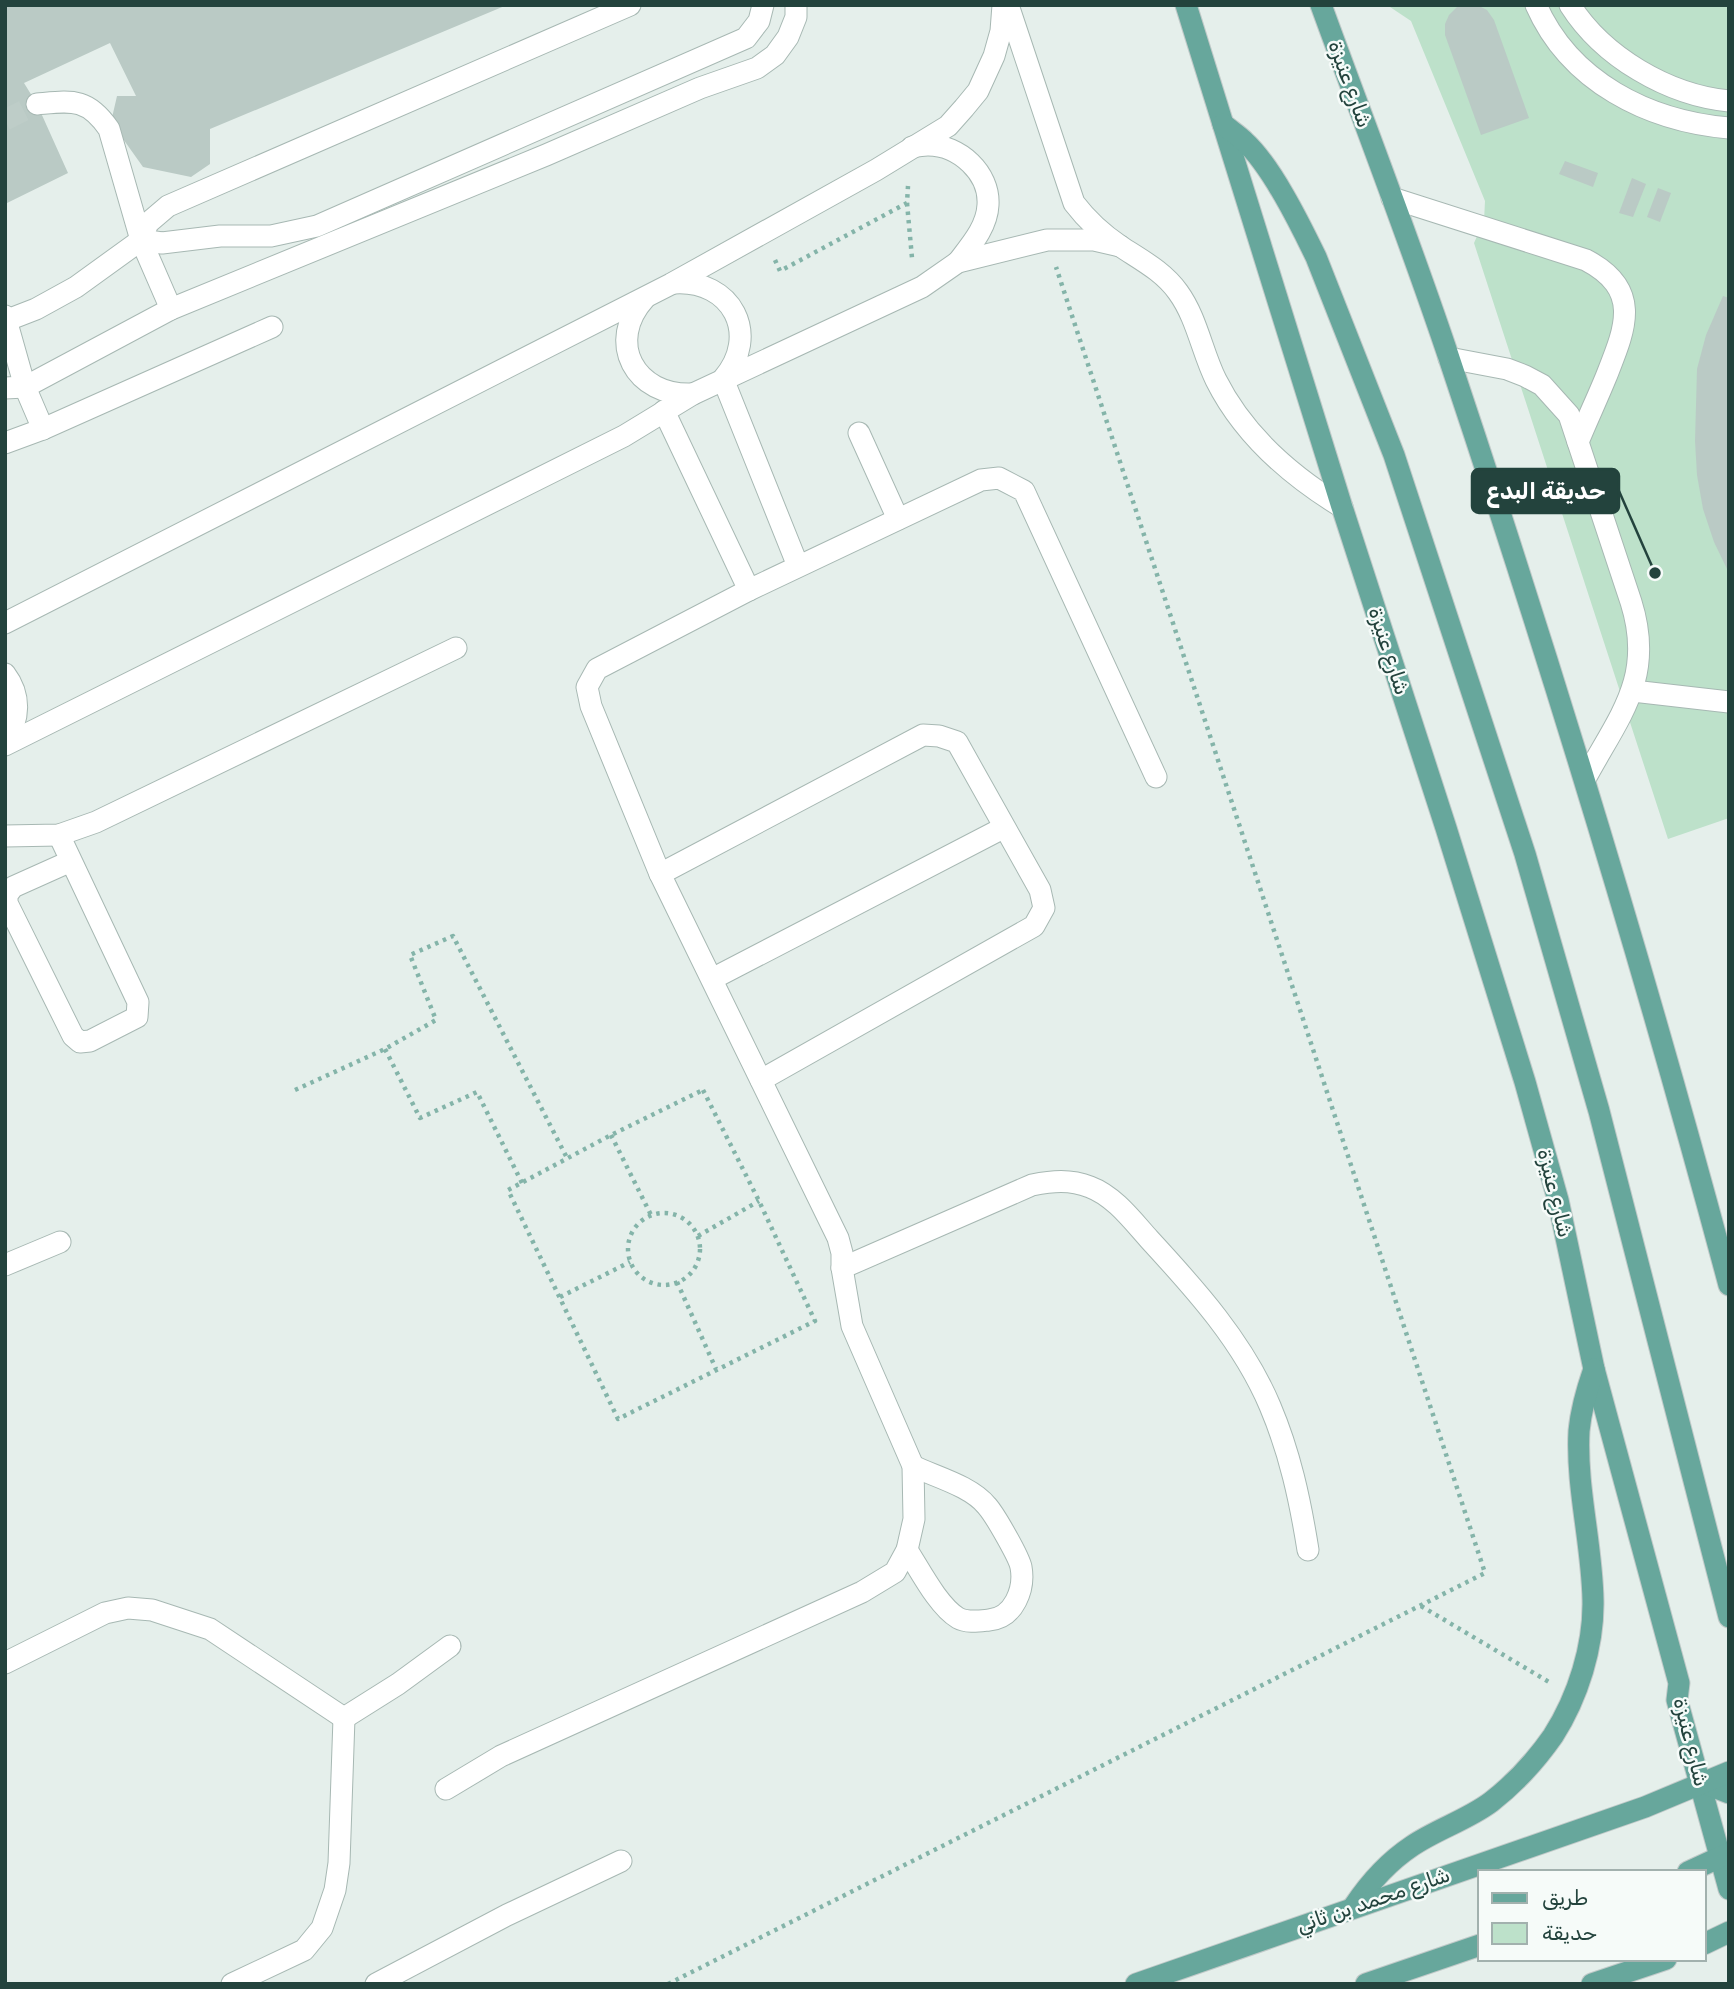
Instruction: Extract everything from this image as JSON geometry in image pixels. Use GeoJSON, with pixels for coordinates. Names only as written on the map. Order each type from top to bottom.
{"type":"FeatureCollection","features":[{"type":"Feature","properties":{"kind":"main road","name":"شارع عنيزة"},"geometry":{"type":"LineString","coordinates":[[1186,5],[1525,1082],[1558,1200],[1594,1369],[1679,1683],[1677,1700],[1725,1855],[1729,1889]]}},
{"type":"Feature","properties":{"kind":"main road","name":"شارع عنيزة"},"geometry":{"type":"LineString","coordinates":[[1321,5],[1449,358],[1585,779],[1723,1241],[1729,1285]]}},
{"type":"Feature","properties":{"kind":"main road"},"geometry":{"type":"LineString","coordinates":[[1223,124],[1246,143],[1271,176],[1300,225],[1316,257],[1394,455],[1529,866],[1600,1111],[1729,1617]]}},
{"type":"Feature","properties":{"kind":"main road"},"geometry":{"type":"LineString","coordinates":[[1354,1906],[1390,1862],[1414,1844],[1465,1818],[1499,1794],[1553,1735],[1573,1697],[1591,1632],[1593,1602],[1580,1475],[1579,1431],[1584,1399],[1594,1369]]}},
{"type":"Feature","properties":{"kind":"main road","name":"شارع محمد بن ثاني"},"geometry":{"type":"LineString","coordinates":[[1136,1984],[1645,1807],[1729,1772]]}},
{"type":"Feature","properties":{"kind":"main road"},"geometry":{"type":"LineString","coordinates":[[1701,1782],[1729,1793]]}},
{"type":"Feature","properties":{"kind":"main road"},"geometry":{"type":"LineString","coordinates":[[1692,1870],[1725,1855]]}},
{"type":"Feature","properties":{"kind":"main road"},"geometry":{"type":"LineString","coordinates":[[1706,1943],[1729,1932]]}},
{"type":"Feature","properties":{"kind":"main road"},"geometry":{"type":"LineString","coordinates":[[1366,1984],[1478,1946]]}},
{"type":"Feature","properties":{"kind":"main road"},"geometry":{"type":"LineString","coordinates":[[1592,1984],[1660,1961]]}},
{"type":"Feature","properties":{"kind":"street"},"geometry":{"type":"LineString","coordinates":[[43,429],[15,387],[6,319],[36,309],[76,287],[141,240],[148,223],[168,206],[630,5]]}},
{"type":"Feature","properties":{"kind":"street"},"geometry":{"type":"LineString","coordinates":[[141,240],[162,243],[220,236],[271,236],[317,226],[746,38],[760,21],[763,5]]}},
{"type":"Feature","properties":{"kind":"street"},"geometry":{"type":"LineString","coordinates":[[5,401],[15,387],[171,309],[546,155],[700,88],[757,68],[775,55],[788,37],[796,16],[796,5]]}},
{"type":"Feature","properties":{"kind":"street"},"geometry":{"type":"LineString","coordinates":[[5,622],[671,284],[876,170],[948,126],[978,91],[994,56],[1006,5]]}},
{"type":"Feature","properties":{"kind":"street"},"geometry":{"type":"LineString","coordinates":[[1006,5],[1074,203],[1086,219],[1150,265],[1180,293],[1216,380],[1251,431],[1300,479],[1342,507]]}},
{"type":"Feature","properties":{"kind":"street"},"geometry":{"type":"LineString","coordinates":[[1536,5],[1555,40],[1589,76],[1612,92],[1661,115],[1694,124],[1729,128]]}},
{"type":"Feature","properties":{"kind":"street"},"geometry":{"type":"LineString","coordinates":[[1570,5],[1591,32],[1622,60],[1688,92],[1729,101]]}},
{"type":"Feature","properties":{"kind":"street"},"geometry":{"type":"LineString","coordinates":[[692,62],[700,88]]}},
{"type":"Feature","properties":{"kind":"street"},"geometry":{"type":"LineString","coordinates":[[37,104],[76,101],[100,116],[109,129],[141,240],[171,309]]}},
{"type":"Feature","properties":{"kind":"street"},"geometry":{"type":"LineString","coordinates":[[910,148],[929,145],[944,148],[971,162],[981,175],[988,203],[985,220],[977,238],[958,262]]}},
{"type":"Feature","properties":{"kind":"street"},"geometry":{"type":"LineString","coordinates":[[1392,198],[1586,260],[1600,267],[1612,278],[1625,306],[1622,336],[1578,442]]}},
{"type":"Feature","properties":{"kind":"street"},"geometry":{"type":"LineString","coordinates":[[5,743],[611,442],[723,379],[915,289],[958,262],[1047,240],[1094,240],[1120,246]]}},
{"type":"Feature","properties":{"kind":"street"},"geometry":{"type":"LineString","coordinates":[[671,284],[687,282],[708,288],[726,300],[734,312],[739,325],[738,355],[723,379]]}},
{"type":"Feature","properties":{"kind":"street"},"geometry":{"type":"LineString","coordinates":[[646,296],[638,306],[627,330],[629,357],[644,379],[654,387],[666,393],[693,394]]}},
{"type":"Feature","properties":{"kind":"street"},"geometry":{"type":"LineString","coordinates":[[5,443],[43,429],[272,327]]}},
{"type":"Feature","properties":{"kind":"street"},"geometry":{"type":"LineString","coordinates":[[1449,358],[1507,369],[1525,376],[1542,385],[1569,415],[1638,623],[1641,645],[1633,691],[1585,779]]}},
{"type":"Feature","properties":{"kind":"street"},"geometry":{"type":"LineString","coordinates":[[723,379],[799,566]]}},
{"type":"Feature","properties":{"kind":"street"},"geometry":{"type":"LineString","coordinates":[[664,411],[749,590]]}},
{"type":"Feature","properties":{"kind":"street"},"geometry":{"type":"LineString","coordinates":[[859,433],[898,519]]}},
{"type":"Feature","properties":{"kind":"street"},"geometry":{"type":"LineString","coordinates":[[446,1788],[501,1756],[862,1592],[895,1572],[906,1550],[914,1519],[913,1466],[852,1326],[838,1238],[660,874],[591,706],[587,687],[597,669],[799,566],[981,480],[999,478],[1024,491],[1156,777]]}},
{"type":"Feature","properties":{"kind":"street"},"geometry":{"type":"LineString","coordinates":[[5,836],[59,835],[96,822],[456,648]]}},
{"type":"Feature","properties":{"kind":"street"},"geometry":{"type":"LineString","coordinates":[[5,674],[15,693],[17,705],[13,730],[5,743]]}},
{"type":"Feature","properties":{"kind":"street"},"geometry":{"type":"LineString","coordinates":[[1633,691],[1729,702]]}},
{"type":"Feature","properties":{"kind":"street"},"geometry":{"type":"LineString","coordinates":[[660,874],[923,735],[939,736],[957,742],[1040,890],[1044,908],[1034,926],[761,1080]]}},
{"type":"Feature","properties":{"kind":"street"},"geometry":{"type":"LineString","coordinates":[[712,979],[1003,828]]}},
{"type":"Feature","properties":{"kind":"street"},"geometry":{"type":"LineString","coordinates":[[59,835],[138,1002],[137,1017],[90,1041],[80,1042],[73,1035],[7,902],[7,895],[13,887],[71,861]]}},
{"type":"Feature","properties":{"kind":"street"},"geometry":{"type":"LineString","coordinates":[[842,1268],[1032,1185],[1054,1181],[1075,1182],[1107,1196],[1188,1281],[1246,1358],[1269,1404],[1287,1451],[1300,1500],[1308,1550]]}},
{"type":"Feature","properties":{"kind":"street"},"geometry":{"type":"LineString","coordinates":[[5,1265],[60,1242]]}},
{"type":"Feature","properties":{"kind":"street"},"geometry":{"type":"LineString","coordinates":[[906,1550],[948,1611],[961,1620],[996,1619],[1008,1613],[1016,1600],[1022,1583],[1021,1565],[987,1506],[974,1494],[913,1466]]}},
{"type":"Feature","properties":{"kind":"street"},"geometry":{"type":"LineString","coordinates":[[5,1663],[105,1613],[128,1608],[152,1610],[210,1629],[344,1718]]}},
{"type":"Feature","properties":{"kind":"street"},"geometry":{"type":"LineString","coordinates":[[344,1718],[398,1684],[450,1646]]}},
{"type":"Feature","properties":{"kind":"street"},"geometry":{"type":"LineString","coordinates":[[232,1984],[304,1950],[322,1928],[335,1890],[339,1863],[344,1718]]}},
{"type":"Feature","properties":{"kind":"street"},"geometry":{"type":"LineString","coordinates":[[376,1984],[507,1915],[621,1861]]}},
{"type":"Feature","properties":{"kind":"path"},"geometry":{"type":"LineString","coordinates":[[910,148],[906,203],[915,289]]}},
{"type":"Feature","properties":{"kind":"path"},"geometry":{"type":"LineString","coordinates":[[763,233],[779,271],[906,203]]}},
{"type":"Feature","properties":{"kind":"path"},"geometry":{"type":"LineString","coordinates":[[295,1090],[385,1049],[436,1020],[410,955],[453,936],[567,1158]]}},
{"type":"Feature","properties":{"kind":"path"},"geometry":{"type":"LineString","coordinates":[[385,1049],[420,1118],[477,1093],[522,1183]]}},
{"type":"Feature","properties":{"kind":"path"},"geometry":{"type":"LineString","coordinates":[[703,1090],[760,1201],[815,1321],[618,1419],[508,1190],[567,1158],[703,1090]]}},
{"type":"Feature","properties":{"kind":"path"},"geometry":{"type":"LineString","coordinates":[[611,1135],[651,1215]]}},
{"type":"Feature","properties":{"kind":"path"},"geometry":{"type":"LineString","coordinates":[[698,1236],[760,1201]]}},
{"type":"Feature","properties":{"kind":"path"},"geometry":{"type":"LineString","coordinates":[[665,1213],[678,1216],[690,1224],[698,1236],[700,1250],[697,1264],[689,1275],[677,1282],[663,1285],[649,1282],[638,1274],[630,1262],[628,1248],[631,1234],[639,1223],[651,1215],[665,1213]]}},
{"type":"Feature","properties":{"kind":"path"},"geometry":{"type":"LineString","coordinates":[[560,1297],[630,1262]]}},
{"type":"Feature","properties":{"kind":"path"},"geometry":{"type":"LineString","coordinates":[[677,1282],[716,1369]]}},
{"type":"Feature","properties":{"kind":"path"},"geometry":{"type":"LineString","coordinates":[[1420,1606],[1551,1684]]}},
{"type":"Feature","properties":{"kind":"green space"},"geometry":{"type":"Polygon","coordinates":[[[1387,5],[1729,5],[1729,818],[1668,839],[1474,243],[1484,221],[1485,201],[1411,21],[1387,5]]]}},
{"type":"Feature","properties":{"kind":"building"},"geometry":{"type":"Polygon","coordinates":[[[5,5],[507,5],[210,129],[210,164],[191,177],[143,167],[111,122],[117,96],[136,96],[110,43],[24,83],[37,104],[68,173],[5,204],[5,5]]]}},
{"type":"Feature","properties":{"kind":"building"},"geometry":{"type":"Polygon","coordinates":[[[1477,5],[1487,10],[1494,20],[1529,118],[1481,135],[1445,35],[1445,24],[1449,15],[1457,7],[1477,5]]]}},
{"type":"Feature","properties":{"kind":"building"},"geometry":{"type":"Polygon","coordinates":[[[1565,161],[1598,173],[1593,187],[1559,174],[1565,161]]]}},
{"type":"Feature","properties":{"kind":"building"},"geometry":{"type":"Polygon","coordinates":[[[1632,178],[1646,184],[1633,217],[1619,213],[1632,178]]]}},
{"type":"Feature","properties":{"kind":"building"},"geometry":{"type":"Polygon","coordinates":[[[1658,188],[1671,193],[1660,222],[1647,217],[1658,188]]]}},
{"type":"Feature","properties":{"kind":"building"},"geometry":{"type":"Polygon","coordinates":[[[1723,296],[1729,298],[1729,573],[1714,542],[1703,509],[1695,441],[1697,369],[1706,335],[1723,296]]]}},
{"type":"Feature","properties":{"kind":"tunnel"},"geometry":{"type":"LineString","coordinates":[[5,120],[37,104]]}},
{"type":"Feature","properties":{"kind":"place","name":"حديقة البدع"},"geometry":{"type":"Point","coordinates":[1655,573]}}]}
